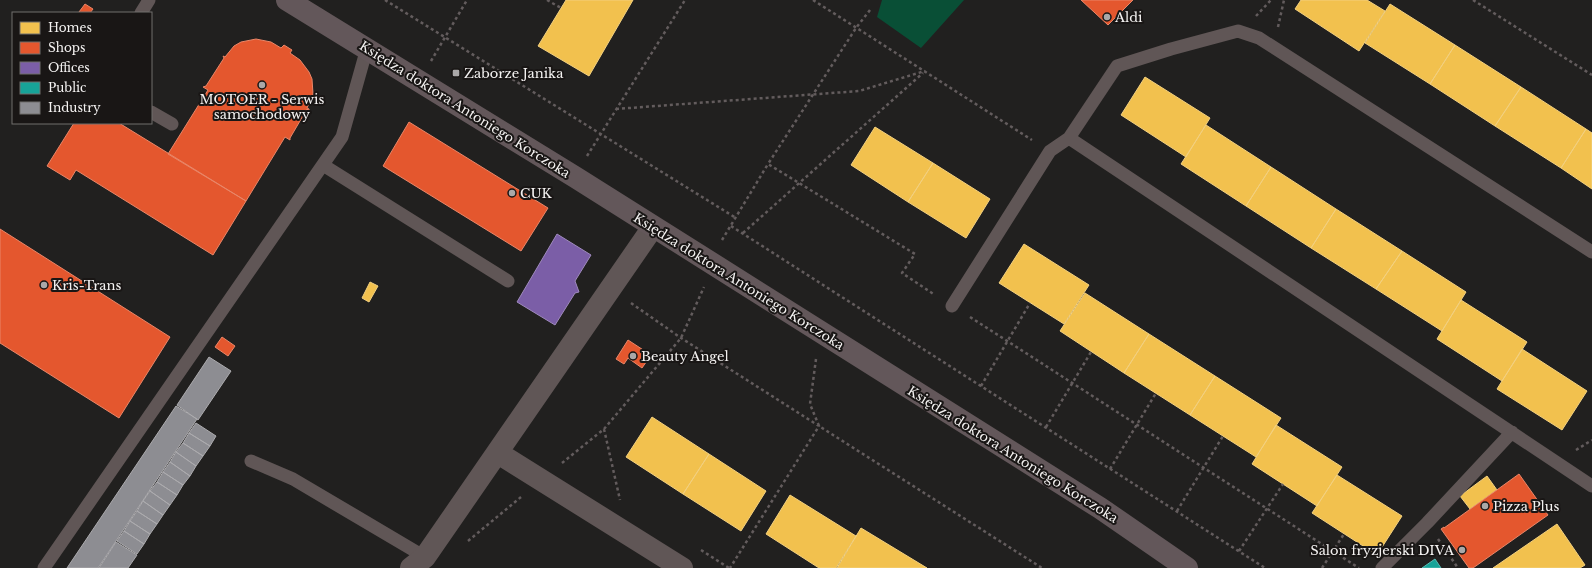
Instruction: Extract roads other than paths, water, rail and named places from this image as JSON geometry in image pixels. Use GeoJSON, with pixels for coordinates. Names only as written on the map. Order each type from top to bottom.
{"type":"FeatureCollection","features":[{"type":"Feature","properties":{"kind":"street","name":"Księdza doktora Antoniego Korczoka"},"geometry":{"type":"LineString","coordinates":[[287,0],[309,6],[367,48],[1100,508],[1188,568]]}},
{"type":"Feature","properties":{"kind":"street"},"geometry":{"type":"LineString","coordinates":[[418,563],[498,453],[653,227]]}},
{"type":"Feature","properties":{"kind":"street"},"geometry":{"type":"LineString","coordinates":[[498,453],[682,568]]}},
{"type":"Feature","properties":{"kind":"lane"},"geometry":{"type":"LineString","coordinates":[[142,12],[149,0]]}},
{"type":"Feature","properties":{"kind":"lane"},"geometry":{"type":"LineString","coordinates":[[952,306],[1050,151],[1069,138],[1117,66],[1171,49],[1238,32],[1259,38],[1592,252]]}},
{"type":"Feature","properties":{"kind":"lane"},"geometry":{"type":"LineString","coordinates":[[44,568],[342,137],[367,48]]}},
{"type":"Feature","properties":{"kind":"lane"},"geometry":{"type":"LineString","coordinates":[[152,113],[172,124]]}},
{"type":"Feature","properties":{"kind":"lane"},"geometry":{"type":"LineString","coordinates":[[1069,138],[1592,486]]}},
{"type":"Feature","properties":{"kind":"lane"},"geometry":{"type":"LineString","coordinates":[[323,165],[508,281]]}},
{"type":"Feature","properties":{"kind":"lane"},"geometry":{"type":"LineString","coordinates":[[1382,568],[1512,432]]}},
{"type":"Feature","properties":{"kind":"lane"},"geometry":{"type":"LineString","coordinates":[[251,461],[293,479],[418,563]]}},
{"type":"Feature","properties":{"kind":"place","name":"Aldi"},"geometry":{"type":"Point","coordinates":[1107,17]}},
{"type":"Feature","properties":{"kind":"place","name":"Zaborze Janika"},"geometry":{"type":"Point","coordinates":[456,73]}},
{"type":"Feature","properties":{"kind":"place","name":"MOTOER - Serwis samochodowy"},"geometry":{"type":"Point","coordinates":[262,85]}},
{"type":"Feature","properties":{"kind":"place","name":"CUK"},"geometry":{"type":"Point","coordinates":[512,193]}},
{"type":"Feature","properties":{"kind":"place","name":"Kris-Trans"},"geometry":{"type":"Point","coordinates":[44,285]}},
{"type":"Feature","properties":{"kind":"place","name":"Beauty Angel"},"geometry":{"type":"Point","coordinates":[633,356]}},
{"type":"Feature","properties":{"kind":"place","name":"Pizza Plus"},"geometry":{"type":"Point","coordinates":[1485,506]}},
{"type":"Feature","properties":{"kind":"place","name":"Salon fryzjerski DIVA"},"geometry":{"type":"Point","coordinates":[1462,550]}}]}
